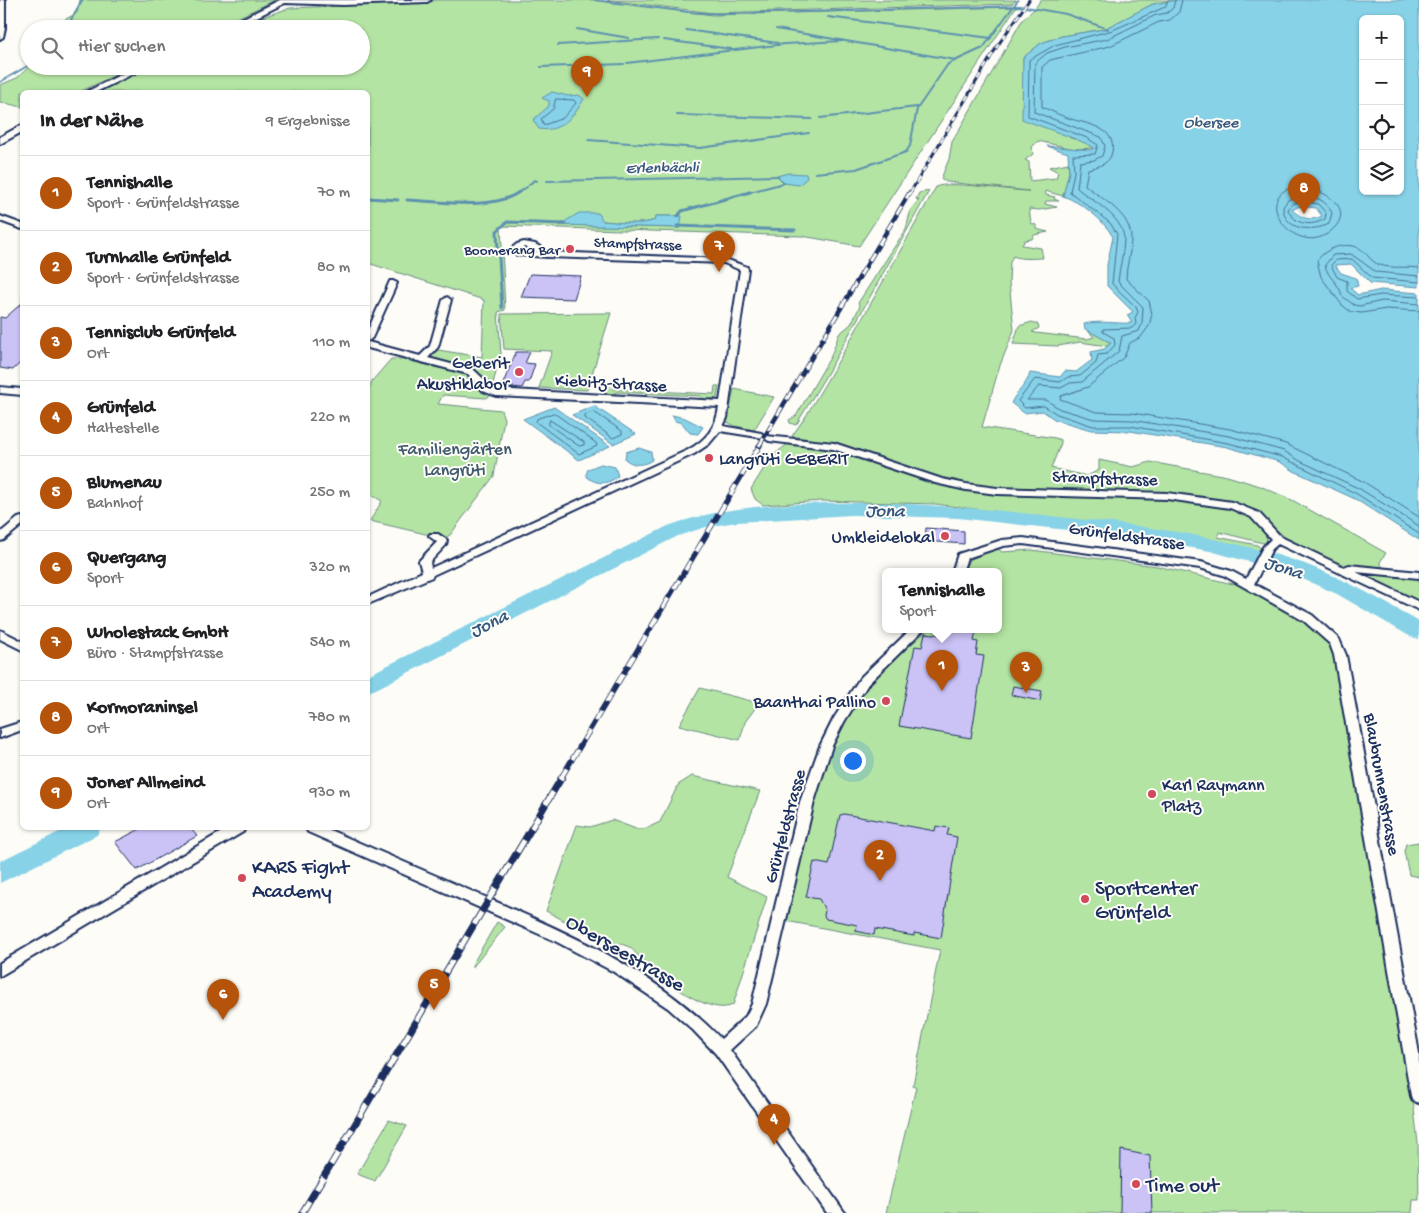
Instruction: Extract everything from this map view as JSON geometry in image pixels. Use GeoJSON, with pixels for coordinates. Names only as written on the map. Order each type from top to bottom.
{"type":"FeatureCollection","features":[{"type":"Feature","properties":{"kind":"main road"},"geometry":{"type":"LineString","coordinates":[[244,20],[285,1],[342,3],[428,0]]}},
{"type":"Feature","properties":{"kind":"main road"},"geometry":{"type":"LineString","coordinates":[[94,90],[126,75]]}},
{"type":"Feature","properties":{"kind":"main road"},"geometry":{"type":"LineString","coordinates":[[0,141],[20,129]]}},
{"type":"Feature","properties":{"kind":"street"},"geometry":{"type":"LineString","coordinates":[[0,37],[2,28],[2,0]]}},
{"type":"Feature","properties":{"kind":"street"},"geometry":{"type":"LineString","coordinates":[[0,218],[20,226]]}},
{"type":"Feature","properties":{"kind":"street","name":"Stampfstrasse"},"geometry":{"type":"LineString","coordinates":[[548,255],[719,260],[732,262],[741,267],[744,271],[724,404],[718,428],[765,437],[834,446],[939,481],[966,487],[997,491],[1167,496],[1232,505],[1256,515],[1277,539],[1340,567],[1419,606]]}},
{"type":"Feature","properties":{"kind":"street"},"geometry":{"type":"LineString","coordinates":[[370,334],[393,283]]}},
{"type":"Feature","properties":{"kind":"street"},"geometry":{"type":"LineString","coordinates":[[370,346],[422,359],[434,347],[447,300]]}},
{"type":"Feature","properties":{"kind":"street","name":"Kiebitz-Strasse"},"geometry":{"type":"LineString","coordinates":[[422,359],[471,372],[476,376],[482,387],[496,393],[724,404]]}},
{"type":"Feature","properties":{"kind":"street"},"geometry":{"type":"LineString","coordinates":[[0,390],[20,392]]}},
{"type":"Feature","properties":{"kind":"street"},"geometry":{"type":"LineString","coordinates":[[370,600],[691,452],[711,438],[718,428]]}},
{"type":"Feature","properties":{"kind":"street"},"geometry":{"type":"LineString","coordinates":[[0,538],[20,522]]}},
{"type":"Feature","properties":{"kind":"street"},"geometry":{"type":"LineString","coordinates":[[428,575],[424,561],[441,545],[442,540],[434,536]]}},
{"type":"Feature","properties":{"kind":"street"},"geometry":{"type":"LineString","coordinates":[[1248,585],[1268,548],[1277,539]]}},
{"type":"Feature","properties":{"kind":"street","name":"Grünfeldstrasse"},"geometry":{"type":"LineString","coordinates":[[958,568],[962,556],[1002,543],[1023,541],[1191,562],[1227,573],[1248,585]]}},
{"type":"Feature","properties":{"kind":"street"},"geometry":{"type":"LineString","coordinates":[[1340,567],[1419,575]]}},
{"type":"Feature","properties":{"kind":"street","name":"Blaubrunnenstrasse"},"geometry":{"type":"LineString","coordinates":[[1248,585],[1308,618],[1334,642],[1340,655],[1419,1096]]}},
{"type":"Feature","properties":{"kind":"street","name":"Grünfeldstrasse"},"geometry":{"type":"LineString","coordinates":[[720,1048],[751,1021],[759,1004],[808,802],[816,773],[834,729],[864,681],[914,633]]}},
{"type":"Feature","properties":{"kind":"street"},"geometry":{"type":"LineString","coordinates":[[0,634],[20,645]]}},
{"type":"Feature","properties":{"kind":"street"},"geometry":{"type":"LineString","coordinates":[[0,734],[20,727]]}},
{"type":"Feature","properties":{"kind":"street"},"geometry":{"type":"LineString","coordinates":[[0,970],[235,830]]}},
{"type":"Feature","properties":{"kind":"street","name":"Oberseestrasse"},"geometry":{"type":"LineString","coordinates":[[318,830],[557,936],[619,968],[677,1005],[701,1025],[720,1048],[838,1213]]}},
{"type":"Feature","properties":{"kind":"green space"},"geometry":{"type":"Polygon","coordinates":[[[80,0],[275,0],[233,20],[64,20],[77,13],[80,0]]]}},
{"type":"Feature","properties":{"kind":"green space","name":"Familiengärten Langrüti"},"geometry":{"type":"Polygon","coordinates":[[[439,0],[592,0],[713,15],[1016,7],[859,246],[802,236],[501,226],[505,310],[498,312],[501,354],[492,387],[496,393],[486,398],[443,395],[438,404],[501,410],[504,419],[494,476],[450,535],[442,540],[434,536],[370,521],[382,501],[370,494],[370,386],[391,359],[402,359],[439,368],[444,362],[430,359],[438,350],[482,357],[484,300],[370,264],[370,90],[94,90],[126,75],[370,75],[370,20],[253,20],[290,8],[413,3],[439,0]],[[598,213],[560,225],[680,228],[681,216],[656,216],[655,220],[649,222],[602,221],[598,213]]]}},
{"type":"Feature","properties":{"kind":"green space"},"geometry":{"type":"Polygon","coordinates":[[[607,0],[1016,0],[1012,4],[713,13],[607,0]]]}},
{"type":"Feature","properties":{"kind":"green space"},"geometry":{"type":"Polygon","coordinates":[[[1040,0],[1177,0],[1153,4],[1104,29],[1062,36],[1041,43],[1023,58],[1024,84],[1070,138],[1084,141],[1094,148],[1074,149],[1038,141],[1032,147],[1033,154],[1025,160],[1029,162],[1030,181],[1056,178],[1058,172],[1049,167],[1068,163],[1069,172],[1063,196],[1045,191],[1046,195],[1055,197],[1054,199],[1059,201],[1046,201],[1045,204],[1057,207],[1039,210],[1029,209],[1031,223],[1036,225],[1036,229],[1048,232],[1034,235],[1032,239],[1025,240],[1022,245],[1041,248],[1043,258],[1013,256],[1010,262],[1009,282],[1014,330],[999,368],[982,427],[1061,440],[1051,468],[1087,476],[1099,470],[1099,460],[1133,467],[1150,462],[1227,476],[1260,486],[1292,500],[1386,553],[1380,562],[1385,572],[1419,575],[1419,602],[1286,538],[1258,514],[1241,505],[974,486],[942,479],[844,446],[792,436],[842,355],[936,187],[943,185],[966,185],[1029,191],[947,182],[941,179],[949,159],[952,142],[1021,22],[1040,0]]]}},
{"type":"Feature","properties":{"kind":"green space"},"geometry":{"type":"Polygon","coordinates":[[[20,75],[116,75],[83,90],[20,90],[20,107],[0,102],[0,85],[20,75]]]}},
{"type":"Feature","properties":{"kind":"green space"},"geometry":{"type":"Polygon","coordinates":[[[929,191],[828,372],[796,425],[790,423],[789,420],[796,416],[831,356],[839,334],[851,324],[860,306],[858,303],[906,229],[911,209],[919,200],[916,199],[919,193],[929,191]]]}},
{"type":"Feature","properties":{"kind":"green space"},"geometry":{"type":"Polygon","coordinates":[[[611,313],[587,390],[539,388],[552,351],[504,349],[501,314],[611,313]]]}},
{"type":"Feature","properties":{"kind":"green space"},"geometry":{"type":"Polygon","coordinates":[[[1032,322],[1038,324],[1039,328],[1032,332],[1087,339],[1094,337],[1087,330],[1111,343],[1107,346],[1080,342],[1058,346],[1013,344],[1019,326],[1032,322]]]}},
{"type":"Feature","properties":{"kind":"green space"},"geometry":{"type":"Polygon","coordinates":[[[609,386],[613,389],[714,394],[715,386],[719,386],[717,398],[701,400],[701,396],[616,392],[615,396],[601,394],[600,390],[609,386]]]}},
{"type":"Feature","properties":{"kind":"green space"},"geometry":{"type":"Polygon","coordinates":[[[734,389],[774,397],[754,430],[735,426],[727,422],[734,389]]]}},
{"type":"Feature","properties":{"kind":"green space"},"geometry":{"type":"Polygon","coordinates":[[[789,443],[846,452],[938,483],[971,491],[1027,495],[1169,499],[1224,507],[1246,515],[1262,527],[1267,544],[1219,532],[1218,537],[1257,545],[1262,549],[1262,552],[1159,532],[935,504],[821,501],[763,505],[755,499],[751,489],[771,457],[789,443]]]}},
{"type":"Feature","properties":{"kind":"green space","name":"Sportcenter Grünfeld"},"geometry":{"type":"Polygon","coordinates":[[[997,548],[1002,552],[1031,550],[1157,566],[1233,584],[1235,579],[1311,627],[1332,648],[1412,1092],[1418,1143],[1419,1200],[1413,1200],[1412,1213],[886,1213],[916,1087],[913,1085],[940,950],[786,921],[806,830],[824,767],[849,711],[866,688],[887,665],[924,633],[1002,633],[1002,568],[966,568],[969,560],[997,548]]]}},
{"type":"Feature","properties":{"kind":"green space"},"geometry":{"type":"Polygon","coordinates":[[[700,688],[759,703],[745,722],[740,740],[679,725],[700,688]]]}},
{"type":"Feature","properties":{"kind":"green space"},"geometry":{"type":"Polygon","coordinates":[[[692,776],[760,791],[727,877],[767,897],[733,1005],[723,1007],[711,1006],[699,1001],[673,986],[627,946],[600,939],[546,911],[577,825],[590,827],[612,820],[636,829],[645,829],[660,822],[678,785],[692,776]]]}},
{"type":"Feature","properties":{"kind":"green space"},"geometry":{"type":"Polygon","coordinates":[[[1419,842],[1419,877],[1409,875],[1404,851],[1406,844],[1419,842]]]}},
{"type":"Feature","properties":{"kind":"green space"},"geometry":{"type":"Polygon","coordinates":[[[497,922],[505,927],[472,968],[472,965],[497,922]]]}},
{"type":"Feature","properties":{"kind":"green space"},"geometry":{"type":"Polygon","coordinates":[[[389,1120],[407,1126],[375,1181],[357,1174],[389,1120]]]}},
{"type":"Feature","properties":{"kind":"water","name":"Obersee"},"geometry":{"type":"Polygon","coordinates":[[[1177,0],[1419,0],[1419,287],[1370,283],[1351,264],[1335,265],[1341,273],[1356,278],[1358,286],[1350,288],[1358,295],[1381,290],[1419,293],[1419,540],[1355,499],[1294,471],[1280,462],[1227,447],[1130,431],[1091,430],[1054,419],[1043,411],[1024,413],[1011,403],[1030,373],[1060,377],[1065,371],[1076,372],[1092,360],[1091,352],[1104,349],[1111,343],[1085,329],[1084,324],[1096,322],[1132,323],[1127,315],[1133,312],[1107,286],[1107,265],[1113,237],[1104,224],[1091,212],[1063,196],[1069,172],[1068,153],[1047,146],[1091,150],[1094,148],[1022,119],[1023,58],[1041,43],[1062,36],[1104,29],[1153,4],[1177,0]],[[1300,206],[1292,210],[1306,218],[1314,219],[1322,216],[1316,208],[1300,206]]]}},
{"type":"Feature","properties":{"kind":"water"},"geometry":{"type":"Polygon","coordinates":[[[552,92],[568,96],[579,95],[584,99],[572,117],[566,122],[547,130],[539,129],[533,120],[549,106],[549,101],[542,98],[552,92]]]}},
{"type":"Feature","properties":{"kind":"water"},"geometry":{"type":"Polygon","coordinates":[[[788,173],[806,174],[807,178],[799,185],[784,183],[777,176],[788,173]]]}},
{"type":"Feature","properties":{"kind":"water"},"geometry":{"type":"Polygon","coordinates":[[[579,213],[598,213],[603,221],[629,223],[649,222],[655,220],[656,216],[682,216],[680,228],[559,225],[579,213]]]}},
{"type":"Feature","properties":{"kind":"water"},"geometry":{"type":"Polygon","coordinates":[[[594,406],[636,434],[613,444],[572,415],[594,406]]]}},
{"type":"Feature","properties":{"kind":"water"},"geometry":{"type":"Polygon","coordinates":[[[554,407],[610,446],[579,460],[523,419],[554,407]]]}},
{"type":"Feature","properties":{"kind":"water"},"geometry":{"type":"Polygon","coordinates":[[[672,415],[685,418],[703,427],[698,434],[690,433],[682,423],[675,421],[672,415]]]}},
{"type":"Feature","properties":{"kind":"water"},"geometry":{"type":"Polygon","coordinates":[[[639,448],[651,452],[652,460],[638,464],[631,463],[625,459],[626,452],[639,448]]]}},
{"type":"Feature","properties":{"kind":"water"},"geometry":{"type":"Polygon","coordinates":[[[601,464],[615,467],[618,476],[611,481],[603,483],[588,478],[586,475],[588,469],[601,464]]]}},
{"type":"Feature","properties":{"kind":"building"},"geometry":{"type":"Polygon","coordinates":[[[530,274],[581,276],[574,299],[521,297],[530,274]]]}},
{"type":"Feature","properties":{"kind":"building"},"geometry":{"type":"Polygon","coordinates":[[[20,305],[20,363],[13,370],[0,368],[0,317],[5,318],[20,305]]]}},
{"type":"Feature","properties":{"kind":"building","name":"Geberit Akustiklabor"},"geometry":{"type":"Polygon","coordinates":[[[516,352],[530,352],[525,363],[535,364],[529,382],[525,382],[522,388],[502,386],[516,352]]]}},
{"type":"Feature","properties":{"kind":"building","name":"Umkleidelokal"},"geometry":{"type":"Polygon","coordinates":[[[926,528],[964,531],[964,544],[925,541],[926,528]]]}},
{"type":"Feature","properties":{"kind":"building"},"geometry":{"type":"Polygon","coordinates":[[[925,633],[942,635],[942,633],[976,633],[974,641],[978,642],[976,655],[984,656],[971,738],[899,726],[915,646],[922,647],[925,633]]]}},
{"type":"Feature","properties":{"kind":"building"},"geometry":{"type":"Polygon","coordinates":[[[1013,686],[1042,691],[1040,701],[1011,695],[1013,686]]]}},
{"type":"Feature","properties":{"kind":"building"},"geometry":{"type":"Polygon","coordinates":[[[844,814],[935,831],[936,826],[949,828],[947,835],[957,837],[941,938],[914,933],[914,936],[875,929],[874,935],[856,931],[857,925],[826,919],[824,916],[825,910],[819,899],[806,897],[814,862],[829,865],[840,815],[844,814]]]}},
{"type":"Feature","properties":{"kind":"building"},"geometry":{"type":"Polygon","coordinates":[[[138,830],[192,830],[197,836],[137,870],[115,842],[138,830]]]}},
{"type":"Feature","properties":{"kind":"building","name":"Time out"},"geometry":{"type":"Polygon","coordinates":[[[1121,1150],[1150,1156],[1152,1213],[1120,1213],[1121,1150]]]}},
{"type":"Feature","properties":{"kind":"waterway","name":"Erlenbächli"},"geometry":{"type":"LineString","coordinates":[[71,20],[82,0]]}},
{"type":"Feature","properties":{"kind":"waterway"},"geometry":{"type":"LineString","coordinates":[[595,0],[689,12],[724,14],[1013,6]]}},
{"type":"Feature","properties":{"kind":"waterway"},"geometry":{"type":"LineString","coordinates":[[1013,6],[1018,0]]}},
{"type":"Feature","properties":{"kind":"waterway"},"geometry":{"type":"LineString","coordinates":[[990,38],[1013,6]]}},
{"type":"Feature","properties":{"kind":"waterway"},"geometry":{"type":"LineString","coordinates":[[1013,6],[1066,14],[1108,29]]}},
{"type":"Feature","properties":{"kind":"waterway"},"geometry":{"type":"LineString","coordinates":[[828,17],[990,38]]}},
{"type":"Feature","properties":{"kind":"waterway"},"geometry":{"type":"LineString","coordinates":[[577,29],[629,38]]}},
{"type":"Feature","properties":{"kind":"waterway"},"geometry":{"type":"LineString","coordinates":[[776,29],[956,60]]}},
{"type":"Feature","properties":{"kind":"waterway"},"geometry":{"type":"LineString","coordinates":[[686,30],[778,43]]}},
{"type":"Feature","properties":{"kind":"waterway"},"geometry":{"type":"LineString","coordinates":[[815,173],[856,169],[906,152],[910,146],[917,109],[948,64],[983,48],[990,38]]}},
{"type":"Feature","properties":{"kind":"waterway"},"geometry":{"type":"LineString","coordinates":[[558,45],[658,39]]}},
{"type":"Feature","properties":{"kind":"waterway"},"geometry":{"type":"LineString","coordinates":[[664,40],[731,49]]}},
{"type":"Feature","properties":{"kind":"waterway"},"geometry":{"type":"LineString","coordinates":[[627,63],[785,44],[842,41]]}},
{"type":"Feature","properties":{"kind":"waterway"},"geometry":{"type":"LineString","coordinates":[[541,67],[624,64]]}},
{"type":"Feature","properties":{"kind":"waterway","name":"Erlenbächli"},"geometry":{"type":"LineString","coordinates":[[0,82],[20,70]]}},
{"type":"Feature","properties":{"kind":"waterway"},"geometry":{"type":"LineString","coordinates":[[820,118],[917,107]]}},
{"type":"Feature","properties":{"kind":"waterway"},"geometry":{"type":"LineString","coordinates":[[677,115],[812,119]]}},
{"type":"Feature","properties":{"kind":"waterway"},"geometry":{"type":"LineString","coordinates":[[588,140],[700,148],[809,133]]}},
{"type":"Feature","properties":{"kind":"waterway","name":"Erlenbächli"},"geometry":{"type":"LineString","coordinates":[[547,181],[777,176]]}},
{"type":"Feature","properties":{"kind":"waterway","name":"Erlenbächli"},"geometry":{"type":"LineString","coordinates":[[529,185],[534,180],[537,181]]}},
{"type":"Feature","properties":{"kind":"waterway"},"geometry":{"type":"LineString","coordinates":[[746,193],[784,183]]}},
{"type":"Feature","properties":{"kind":"waterway","name":"Erlenbächli"},"geometry":{"type":"LineString","coordinates":[[518,193],[527,187]]}},
{"type":"Feature","properties":{"kind":"waterway","name":"Erlenbächli"},"geometry":{"type":"LineString","coordinates":[[407,200],[465,204],[480,203],[508,198],[519,192]]}},
{"type":"Feature","properties":{"kind":"waterway"},"geometry":{"type":"LineString","coordinates":[[678,216],[682,211],[750,192]]}},
{"type":"Feature","properties":{"kind":"waterway","name":"Erlenbächli"},"geometry":{"type":"LineString","coordinates":[[370,198],[398,200]]}},
{"type":"Feature","properties":{"kind":"waterway"},"geometry":{"type":"LineString","coordinates":[[498,252],[497,231],[507,222],[565,224]]}},
{"type":"Feature","properties":{"kind":"waterway"},"geometry":{"type":"LineString","coordinates":[[677,226],[795,230]]}},
{"type":"Feature","properties":{"kind":"waterway"},"geometry":{"type":"LineString","coordinates":[[499,257],[502,308]]}},
{"type":"Feature","properties":{"kind":"waterway","name":"Jona"},"geometry":{"type":"LineString","coordinates":[[370,683],[671,531],[726,517],[816,510],[922,510],[1064,523],[1182,539],[1239,551],[1312,574],[1359,597],[1419,632]]}},
{"type":"Feature","properties":{"kind":"waterway","name":"Jona"},"geometry":{"type":"LineString","coordinates":[[0,873],[84,830]]}},
{"type":"Feature","properties":{"kind":"railway"},"geometry":{"type":"LineString","coordinates":[[910,193],[998,45],[1029,0]]}},
{"type":"Feature","properties":{"kind":"railway"},"geometry":{"type":"LineString","coordinates":[[759,446],[910,192]]}},
{"type":"Feature","properties":{"kind":"railway"},"geometry":{"type":"LineString","coordinates":[[561,778],[760,445]]}},
{"type":"Feature","properties":{"kind":"railway"},"geometry":{"type":"LineString","coordinates":[[302,1213],[562,777]]}},
{"type":"Feature","properties":{"kind":"place","name":"Joner Allmeind"},"geometry":{"type":"Point","coordinates":[587,97]}},
{"type":"Feature","properties":{"kind":"place","name":"Kormoraninsel"},"geometry":{"type":"Point","coordinates":[1304,214]}},
{"type":"Feature","properties":{"kind":"place","name":"Boomerang Bar"},"geometry":{"type":"Point","coordinates":[570,249]}},
{"type":"Feature","properties":{"kind":"place","name":"Wholestack GmbH"},"geometry":{"type":"Point","coordinates":[719,272]}},
{"type":"Feature","properties":{"kind":"place","name":"Geberit Akustiklabor"},"geometry":{"type":"Point","coordinates":[519,372]}},
{"type":"Feature","properties":{"kind":"place","name":"Langrüti GEBERIT"},"geometry":{"type":"Point","coordinates":[709,458]}},
{"type":"Feature","properties":{"kind":"place","name":"Umkleidelokal"},"geometry":{"type":"Point","coordinates":[945,536]}},
{"type":"Feature","properties":{"kind":"place","name":"Tennishalle"},"geometry":{"type":"Point","coordinates":[942,691]}},
{"type":"Feature","properties":{"kind":"place","name":"Tennisclub Grünfeld"},"geometry":{"type":"Point","coordinates":[1026,693]}},
{"type":"Feature","properties":{"kind":"place","name":"Baanthai Pallino"},"geometry":{"type":"Point","coordinates":[886,701]}},
{"type":"Feature","properties":{"kind":"place","name":"Karl Raymann Platz"},"geometry":{"type":"Point","coordinates":[1152,794]}},
{"type":"Feature","properties":{"kind":"place","name":"KARS Fight Academy"},"geometry":{"type":"Point","coordinates":[242,878]}},
{"type":"Feature","properties":{"kind":"place","name":"Turnhalle Grünfeld"},"geometry":{"type":"Point","coordinates":[880,881]}},
{"type":"Feature","properties":{"kind":"place","name":"Sportcenter Grünfeld"},"geometry":{"type":"Point","coordinates":[1085,899]}},
{"type":"Feature","properties":{"kind":"place","name":"Blumenau"},"geometry":{"type":"Point","coordinates":[434,1010]}},
{"type":"Feature","properties":{"kind":"place","name":"Quergang"},"geometry":{"type":"Point","coordinates":[223,1020]}},
{"type":"Feature","properties":{"kind":"place","name":"Grünfeld"},"geometry":{"type":"Point","coordinates":[774,1145]}},
{"type":"Feature","properties":{"kind":"place","name":"Time out"},"geometry":{"type":"Point","coordinates":[1136,1184]}}]}
